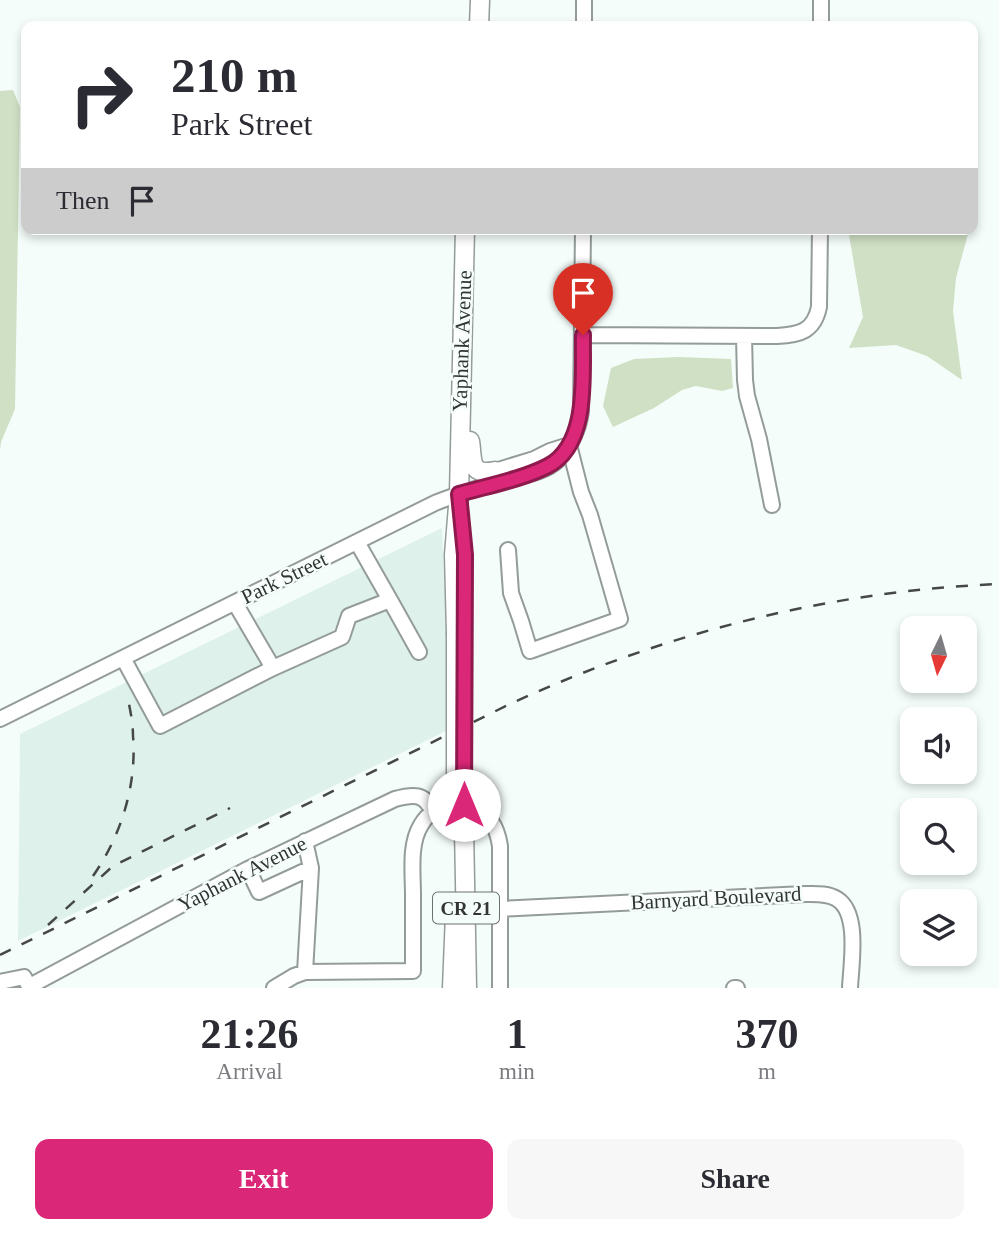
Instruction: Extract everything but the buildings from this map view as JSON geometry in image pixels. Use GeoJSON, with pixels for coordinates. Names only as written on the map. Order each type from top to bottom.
{"type":"FeatureCollection","features":[{"type":"Feature","properties":{"kind":"main road"},"geometry":{"type":"LineString","coordinates":[[467,21],[468,0]]}},
{"type":"Feature","properties":{"kind":"main road"},"geometry":{"type":"LineString","coordinates":[[479,21],[480,0]]}},
{"type":"Feature","properties":{"kind":"main road","name":"Yaphank Avenue"},"geometry":{"type":"LineString","coordinates":[[465,235],[459,494],[454,555],[460,632],[460,828],[467,988]]}},
{"type":"Feature","properties":{"kind":"main road"},"geometry":{"type":"LineString","coordinates":[[460,395],[472,464],[479,471],[495,471]]}},
{"type":"Feature","properties":{"kind":"main road","name":"Yaphank Avenue"},"geometry":{"type":"LineString","coordinates":[[452,988],[460,828]]}},
{"type":"Feature","properties":{"kind":"street"},"geometry":{"type":"LineString","coordinates":[[584,0],[584,21]]}},
{"type":"Feature","properties":{"kind":"street"},"geometry":{"type":"LineString","coordinates":[[821,0],[821,21]]}},
{"type":"Feature","properties":{"kind":"street","name":"Park Street"},"geometry":{"type":"LineString","coordinates":[[0,719],[435,503],[547,467],[557,461],[578,427],[581,411],[583,235]]}},
{"type":"Feature","properties":{"kind":"street"},"geometry":{"type":"LineString","coordinates":[[583,335],[744,336],[801,332],[811,325],[819,307],[820,235]]}},
{"type":"Feature","properties":{"kind":"street"},"geometry":{"type":"LineString","coordinates":[[744,336],[747,396],[759,439],[772,506]]}},
{"type":"Feature","properties":{"kind":"street"},"geometry":{"type":"LineString","coordinates":[[495,471],[569,445],[620,619],[530,651],[511,593],[508,550]]}},
{"type":"Feature","properties":{"kind":"street"},"geometry":{"type":"LineString","coordinates":[[357,542],[419,652]]}},
{"type":"Feature","properties":{"kind":"street"},"geometry":{"type":"LineString","coordinates":[[123,658],[160,726],[273,668],[342,637],[349,616],[390,600]]}},
{"type":"Feature","properties":{"kind":"street"},"geometry":{"type":"LineString","coordinates":[[235,603],[273,668]]}},
{"type":"Feature","properties":{"kind":"street","name":"Yaphank Avenue"},"geometry":{"type":"LineString","coordinates":[[30,987],[248,869],[402,797],[421,797],[432,811]]}},
{"type":"Feature","properties":{"kind":"street"},"geometry":{"type":"LineString","coordinates":[[274,988],[305,972],[413,971],[415,839],[421,824],[432,811],[444,807],[469,808],[484,814],[496,827],[500,846],[500,988]]}},
{"type":"Feature","properties":{"kind":"street"},"geometry":{"type":"LineString","coordinates":[[305,841],[311,868],[305,972]]}},
{"type":"Feature","properties":{"kind":"street"},"geometry":{"type":"LineString","coordinates":[[248,869],[259,892],[311,868]]}},
{"type":"Feature","properties":{"kind":"street","name":"Barnyard Boulevard"},"geometry":{"type":"LineString","coordinates":[[500,909],[827,895],[844,905],[851,922],[850,988]]}},
{"type":"Feature","properties":{"kind":"street"},"geometry":{"type":"LineString","coordinates":[[0,982],[24,977],[30,987]]}},
{"type":"Feature","properties":{"kind":"shaded area"},"geometry":{"type":"Polygon","coordinates":[[[442,528],[450,729],[18,941],[20,734],[442,528]]]}},
{"type":"Feature","properties":{"kind":"green space"},"geometry":{"type":"Polygon","coordinates":[[[13,90],[20,107],[15,409],[0,450],[0,91],[13,90]]]}},
{"type":"Feature","properties":{"kind":"green space"},"geometry":{"type":"Polygon","coordinates":[[[849,235],[968,235],[956,278],[953,311],[962,380],[927,356],[896,345],[849,348],[863,317],[849,235]]]}},
{"type":"Feature","properties":{"kind":"green space"},"geometry":{"type":"Polygon","coordinates":[[[634,359],[731,359],[733,388],[722,391],[696,386],[682,390],[654,408],[613,427],[603,406],[611,368],[634,359]]]}},
{"type":"Feature","properties":{"kind":"railway"},"geometry":{"type":"LineString","coordinates":[[0,955],[510,704],[627,656],[749,620],[810,606],[935,588],[999,584]]}},
{"type":"Feature","properties":{"kind":"railway"},"geometry":{"type":"LineString","coordinates":[[93,876],[112,844],[129,791],[134,754],[129,704]]}},
{"type":"Feature","properties":{"kind":"railway"},"geometry":{"type":"LineString","coordinates":[[48,925],[113,866],[230,808]]}},
{"type":"Feature","properties":{"kind":"route"},"geometry":{"type":"LineString","coordinates":[[464,805],[465,555],[459,494],[537,471],[557,461],[569,445],[580,419],[583,335]]}}]}
